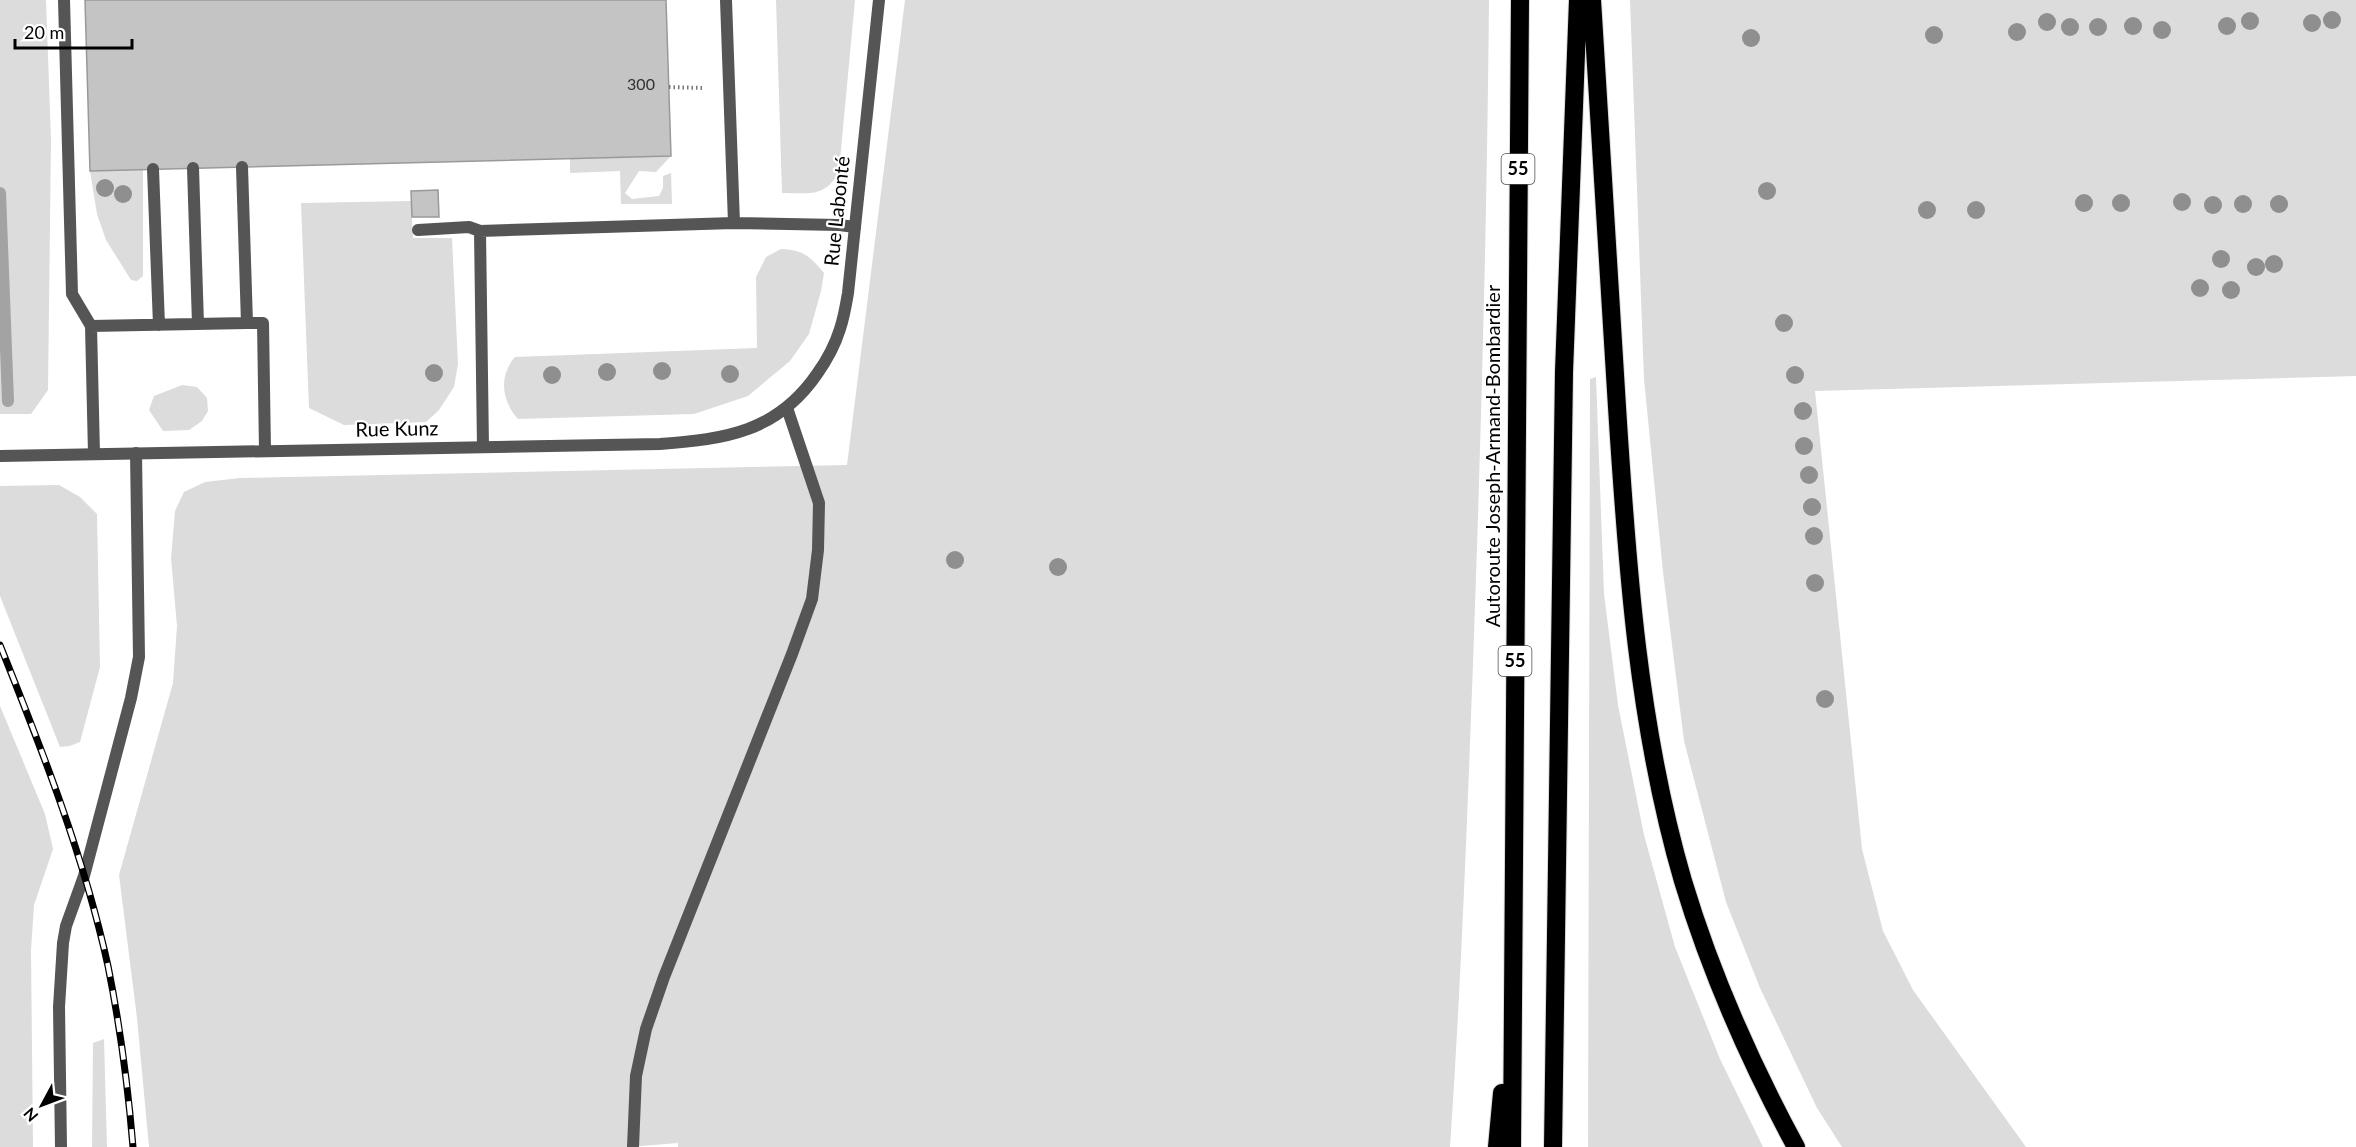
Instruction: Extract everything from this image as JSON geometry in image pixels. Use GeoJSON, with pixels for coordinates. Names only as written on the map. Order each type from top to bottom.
{"type":"FeatureCollection","features":[{"type":"Feature","properties":{"kind":"highway","name":"Autoroute Joseph-Armand-Bombardier"},"geometry":{"type":"LineString","coordinates":[[1513,984],[1520,0]]}},
{"type":"Feature","properties":{"kind":"highway"},"geometry":{"type":"LineString","coordinates":[[1553,1147],[1564,372],[1578,0]]}},
{"type":"Feature","properties":{"kind":"highway"},"geometry":{"type":"LineString","coordinates":[[1592,0],[1624,515],[1637,651],[1648,724],[1665,810],[1683,881],[1706,952],[1764,1088],[1796,1147]]}},
{"type":"Feature","properties":{"kind":"highway"},"geometry":{"type":"LineString","coordinates":[[1497,1147],[1513,984]]}},
{"type":"Feature","properties":{"kind":"highway"},"geometry":{"type":"LineString","coordinates":[[1512,1147],[1513,984]]}},
{"type":"Feature","properties":{"kind":"street"},"geometry":{"type":"LineString","coordinates":[[64,0],[72,294],[92,326],[94,454]]}},
{"type":"Feature","properties":{"kind":"street"},"geometry":{"type":"LineString","coordinates":[[726,0],[734,223]]}},
{"type":"Feature","properties":{"kind":"street","name":"Rue Labonté"},"geometry":{"type":"LineString","coordinates":[[787,408],[807,388],[828,358],[840,330],[848,293],[879,0]]}},
{"type":"Feature","properties":{"kind":"street"},"geometry":{"type":"LineString","coordinates":[[243,167],[247,323]]}},
{"type":"Feature","properties":{"kind":"street"},"geometry":{"type":"LineString","coordinates":[[193,168],[198,324]]}},
{"type":"Feature","properties":{"kind":"street"},"geometry":{"type":"LineString","coordinates":[[153,169],[159,325]]}},
{"type":"Feature","properties":{"kind":"street"},"geometry":{"type":"LineString","coordinates":[[418,230],[469,227],[480,231],[734,223],[855,227]]}},
{"type":"Feature","properties":{"kind":"street"},"geometry":{"type":"LineString","coordinates":[[480,231],[483,447]]}},
{"type":"Feature","properties":{"kind":"street"},"geometry":{"type":"LineString","coordinates":[[92,326],[263,322],[265,451]]}},
{"type":"Feature","properties":{"kind":"street"},"geometry":{"type":"LineString","coordinates":[[633,1147],[636,1076],[646,1029],[664,977],[812,599],[818,550],[819,503],[787,408]]}},
{"type":"Feature","properties":{"kind":"street","name":"Rue Kunz"},"geometry":{"type":"LineString","coordinates":[[0,456],[704,441],[738,433],[768,422],[787,408]]}},
{"type":"Feature","properties":{"kind":"street"},"geometry":{"type":"LineString","coordinates":[[62,1147],[59,1007],[63,943],[66,926],[84,876],[138,667],[136,453]]}},
{"type":"Feature","properties":{"kind":"path"},"geometry":{"type":"LineString","coordinates":[[669,87],[729,88]]}},
{"type":"Feature","properties":{"kind":"shaded area"},"geometry":{"type":"Polygon","coordinates":[[[0,0],[46,0],[51,139],[48,390],[31,414],[0,414],[0,0]]]}},
{"type":"Feature","properties":{"kind":"shaded area"},"geometry":{"type":"Polygon","coordinates":[[[776,0],[855,0],[839,171],[828,186],[815,192],[782,193],[776,0]]]}},
{"type":"Feature","properties":{"kind":"shaded area"},"geometry":{"type":"Polygon","coordinates":[[[905,0],[1489,0],[1476,580],[1463,905],[1450,1147],[678,1147],[678,1143],[628,1147],[149,1147],[137,1018],[119,875],[173,683],[177,626],[171,558],[175,511],[184,492],[205,482],[240,478],[847,465],[905,0]]]}},
{"type":"Feature","properties":{"kind":"shaded area"},"geometry":{"type":"Polygon","coordinates":[[[1630,0],[2356,0],[2356,376],[1815,391],[1862,849],[1883,931],[1913,990],[2026,1147],[1842,1147],[1817,1108],[1760,988],[1726,902],[1684,741],[1663,572],[1644,379],[1630,0]]]}},
{"type":"Feature","properties":{"kind":"shaded area"},"geometry":{"type":"Polygon","coordinates":[[[671,156],[656,172],[639,171],[625,193],[632,199],[659,196],[663,188],[663,176],[671,173],[672,204],[621,204],[620,171],[570,173],[570,159],[671,156]]]}},
{"type":"Feature","properties":{"kind":"shaded area"},"geometry":{"type":"Polygon","coordinates":[[[143,169],[143,276],[137,281],[131,280],[106,240],[97,214],[90,171],[143,169]]]}},
{"type":"Feature","properties":{"kind":"shaded area"},"geometry":{"type":"Polygon","coordinates":[[[411,201],[413,238],[452,238],[458,364],[454,387],[439,410],[426,422],[344,425],[309,408],[301,203],[411,201]]]}},
{"type":"Feature","properties":{"kind":"shaded area"},"geometry":{"type":"Polygon","coordinates":[[[781,249],[801,253],[814,262],[824,273],[821,291],[809,334],[790,361],[748,396],[694,414],[518,419],[508,405],[504,381],[515,357],[757,348],[756,277],[766,257],[781,249]]]}},
{"type":"Feature","properties":{"kind":"shaded area"},"geometry":{"type":"Polygon","coordinates":[[[1596,377],[1604,594],[1618,705],[1644,835],[1675,947],[1720,1059],[1763,1147],[1588,1147],[1590,379],[1596,377]]]}},
{"type":"Feature","properties":{"kind":"shaded area"},"geometry":{"type":"Polygon","coordinates":[[[182,385],[197,387],[207,398],[208,411],[202,421],[189,430],[163,431],[149,410],[154,396],[182,385]]]}},
{"type":"Feature","properties":{"kind":"shaded area"},"geometry":{"type":"Polygon","coordinates":[[[59,485],[80,497],[97,514],[100,667],[80,742],[60,747],[0,596],[0,486],[59,485]]]}},
{"type":"Feature","properties":{"kind":"shaded area"},"geometry":{"type":"Polygon","coordinates":[[[0,706],[45,814],[53,849],[34,905],[31,950],[33,1147],[0,1147],[0,706]]]}},
{"type":"Feature","properties":{"kind":"shaded area"},"geometry":{"type":"Polygon","coordinates":[[[104,1039],[107,1147],[92,1147],[93,1043],[104,1039]]]}},
{"type":"Feature","properties":{"kind":"building"},"geometry":{"type":"Polygon","coordinates":[[[85,0],[666,0],[671,156],[90,171],[85,0]]]}},
{"type":"Feature","properties":{"kind":"building"},"geometry":{"type":"Polygon","coordinates":[[[438,190],[439,217],[412,217],[411,191],[438,190]]]}},
{"type":"Feature","properties":{"kind":"waterway"},"geometry":{"type":"LineString","coordinates":[[0,193],[8,401]]}},
{"type":"Feature","properties":{"kind":"railway"},"geometry":{"type":"LineString","coordinates":[[0,645],[61,804],[98,925],[120,1034],[133,1147]]}}]}
